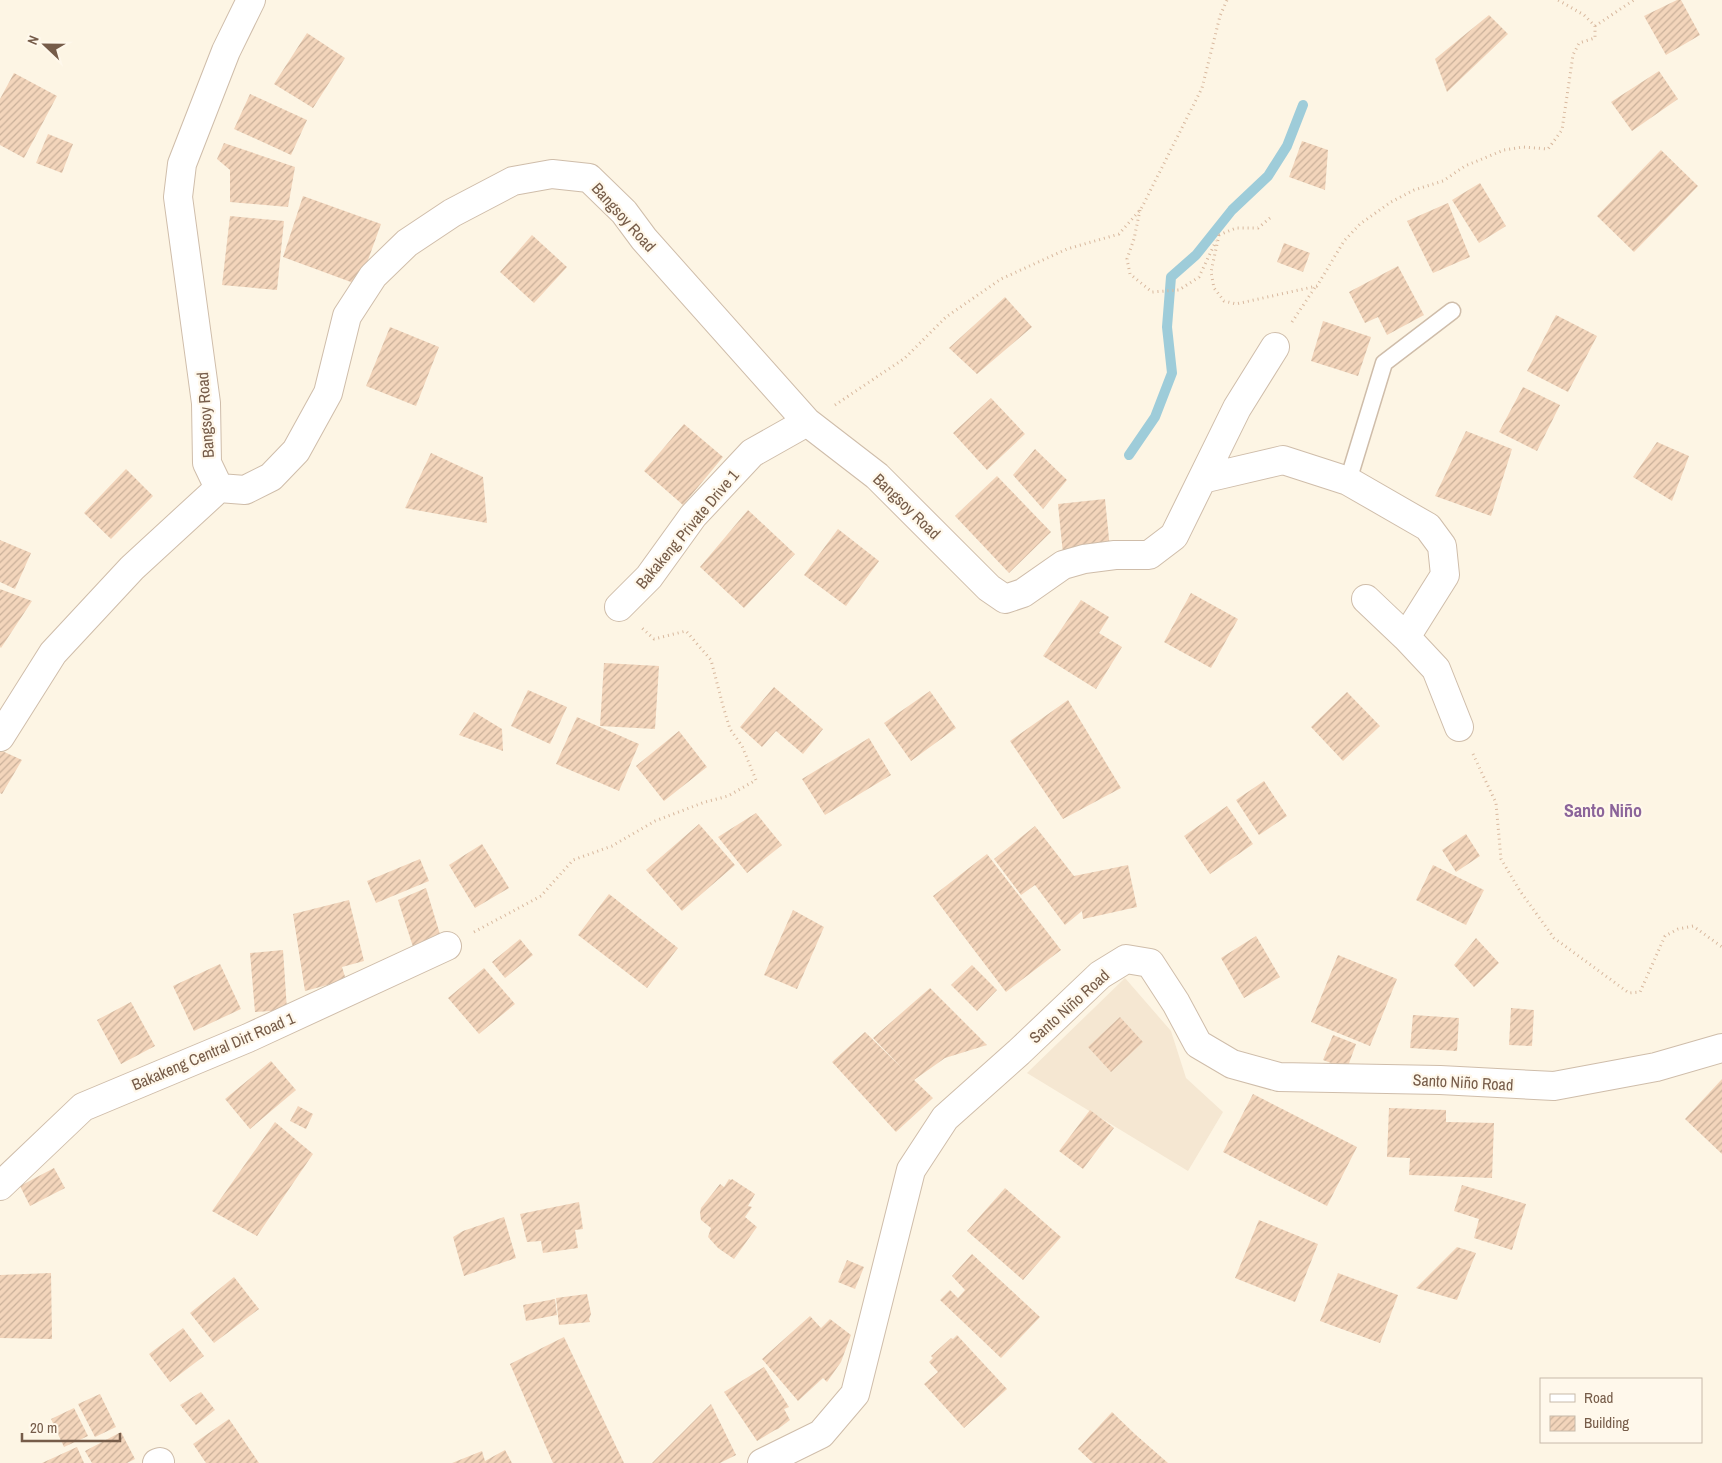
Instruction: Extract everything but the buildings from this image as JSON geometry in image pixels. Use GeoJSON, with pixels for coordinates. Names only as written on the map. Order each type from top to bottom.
{"type":"FeatureCollection","features":[{"type":"Feature","properties":{"kind":"street","name":"Bangsoy Road"},"geometry":{"type":"LineString","coordinates":[[251,0],[226,51],[182,164],[178,197],[206,403],[207,463],[219,488],[245,490],[271,477],[296,451],[328,393],[347,316],[373,276],[407,243],[452,213],[513,181],[552,174],[589,178],[624,212],[644,239],[807,422],[877,476],[989,588],[1005,599],[1023,593],[1063,565],[1084,559],[1115,555],[1148,555],[1174,536],[1236,408],[1275,347]]}},
{"type":"Feature","properties":{"kind":"street","name":"Bakakeng Private Drive 1"},"geometry":{"type":"LineString","coordinates":[[619,607],[649,577],[693,516],[752,453],[807,422]]}},
{"type":"Feature","properties":{"kind":"street"},"geometry":{"type":"LineString","coordinates":[[1202,479],[1283,460],[1348,481],[1428,527],[1442,546],[1445,575],[1406,637]]}},
{"type":"Feature","properties":{"kind":"street"},"geometry":{"type":"LineString","coordinates":[[0,737],[53,653],[132,568],[219,488]]}},
{"type":"Feature","properties":{"kind":"street"},"geometry":{"type":"LineString","coordinates":[[1366,598],[1436,669],[1459,727]]}},
{"type":"Feature","properties":{"kind":"street","name":"Bakakeng Central Dirt Road 1"},"geometry":{"type":"LineString","coordinates":[[0,1186],[83,1107],[248,1038],[447,946]]}},
{"type":"Feature","properties":{"kind":"street","name":"Santo Niño Road"},"geometry":{"type":"LineString","coordinates":[[762,1463],[821,1434],[855,1394],[911,1170],[945,1118],[1019,1052],[1100,975],[1126,959],[1150,963],[1176,1003],[1198,1044],[1232,1064],[1279,1077],[1440,1080],[1554,1086],[1656,1067],[1722,1048]]}},
{"type":"Feature","properties":{"kind":"lane"},"geometry":{"type":"LineString","coordinates":[[1348,481],[1384,363],[1452,311]]}},
{"type":"Feature","properties":{"kind":"path"},"geometry":{"type":"LineString","coordinates":[[1227,0],[1220,16],[1202,88],[1141,209],[1127,259],[1130,274],[1152,292],[1179,290],[1199,276],[1219,235],[1236,228],[1258,228],[1270,218]]}},
{"type":"Feature","properties":{"kind":"path"},"geometry":{"type":"LineString","coordinates":[[1275,347],[1317,286],[1344,241],[1360,224],[1391,202],[1414,190],[1443,181],[1465,166],[1504,150],[1523,147],[1548,149],[1562,130],[1573,55],[1578,44],[1595,38],[1595,26],[1584,15],[1558,0]]}},
{"type":"Feature","properties":{"kind":"path"},"geometry":{"type":"LineString","coordinates":[[1595,26],[1634,0]]}},
{"type":"Feature","properties":{"kind":"path"},"geometry":{"type":"LineString","coordinates":[[807,422],[853,395],[905,358],[946,317],[1001,279],[1067,249],[1119,234],[1141,209]]}},
{"type":"Feature","properties":{"kind":"path"},"geometry":{"type":"LineString","coordinates":[[1219,235],[1211,272],[1214,288],[1224,301],[1236,304],[1317,286]]}},
{"type":"Feature","properties":{"kind":"path"},"geometry":{"type":"LineString","coordinates":[[447,946],[541,896],[573,860],[612,846],[655,821],[705,802],[728,796],[756,780],[742,746],[730,729],[711,660],[686,632],[654,639],[619,607]]}},
{"type":"Feature","properties":{"kind":"path"},"geometry":{"type":"LineString","coordinates":[[1459,727],[1496,802],[1502,859],[1520,890],[1554,938],[1629,993],[1640,992],[1665,936],[1678,929],[1693,926],[1722,947]]}},
{"type":"Feature","properties":{"kind":"shaded area"},"geometry":{"type":"Polygon","coordinates":[[[1125,978],[1171,1031],[1186,1078],[1223,1112],[1188,1171],[1027,1073],[1125,978]]]}},
{"type":"Feature","properties":{"kind":"waterway"},"geometry":{"type":"LineString","coordinates":[[1129,455],[1155,417],[1172,373],[1167,327],[1171,277],[1196,255],[1232,210],[1268,176],[1287,146],[1303,105]]}},
{"type":"Feature","properties":{"kind":"district","name":"Santo Niño"},"geometry":{"type":"Point","coordinates":[1603,810]}}]}
